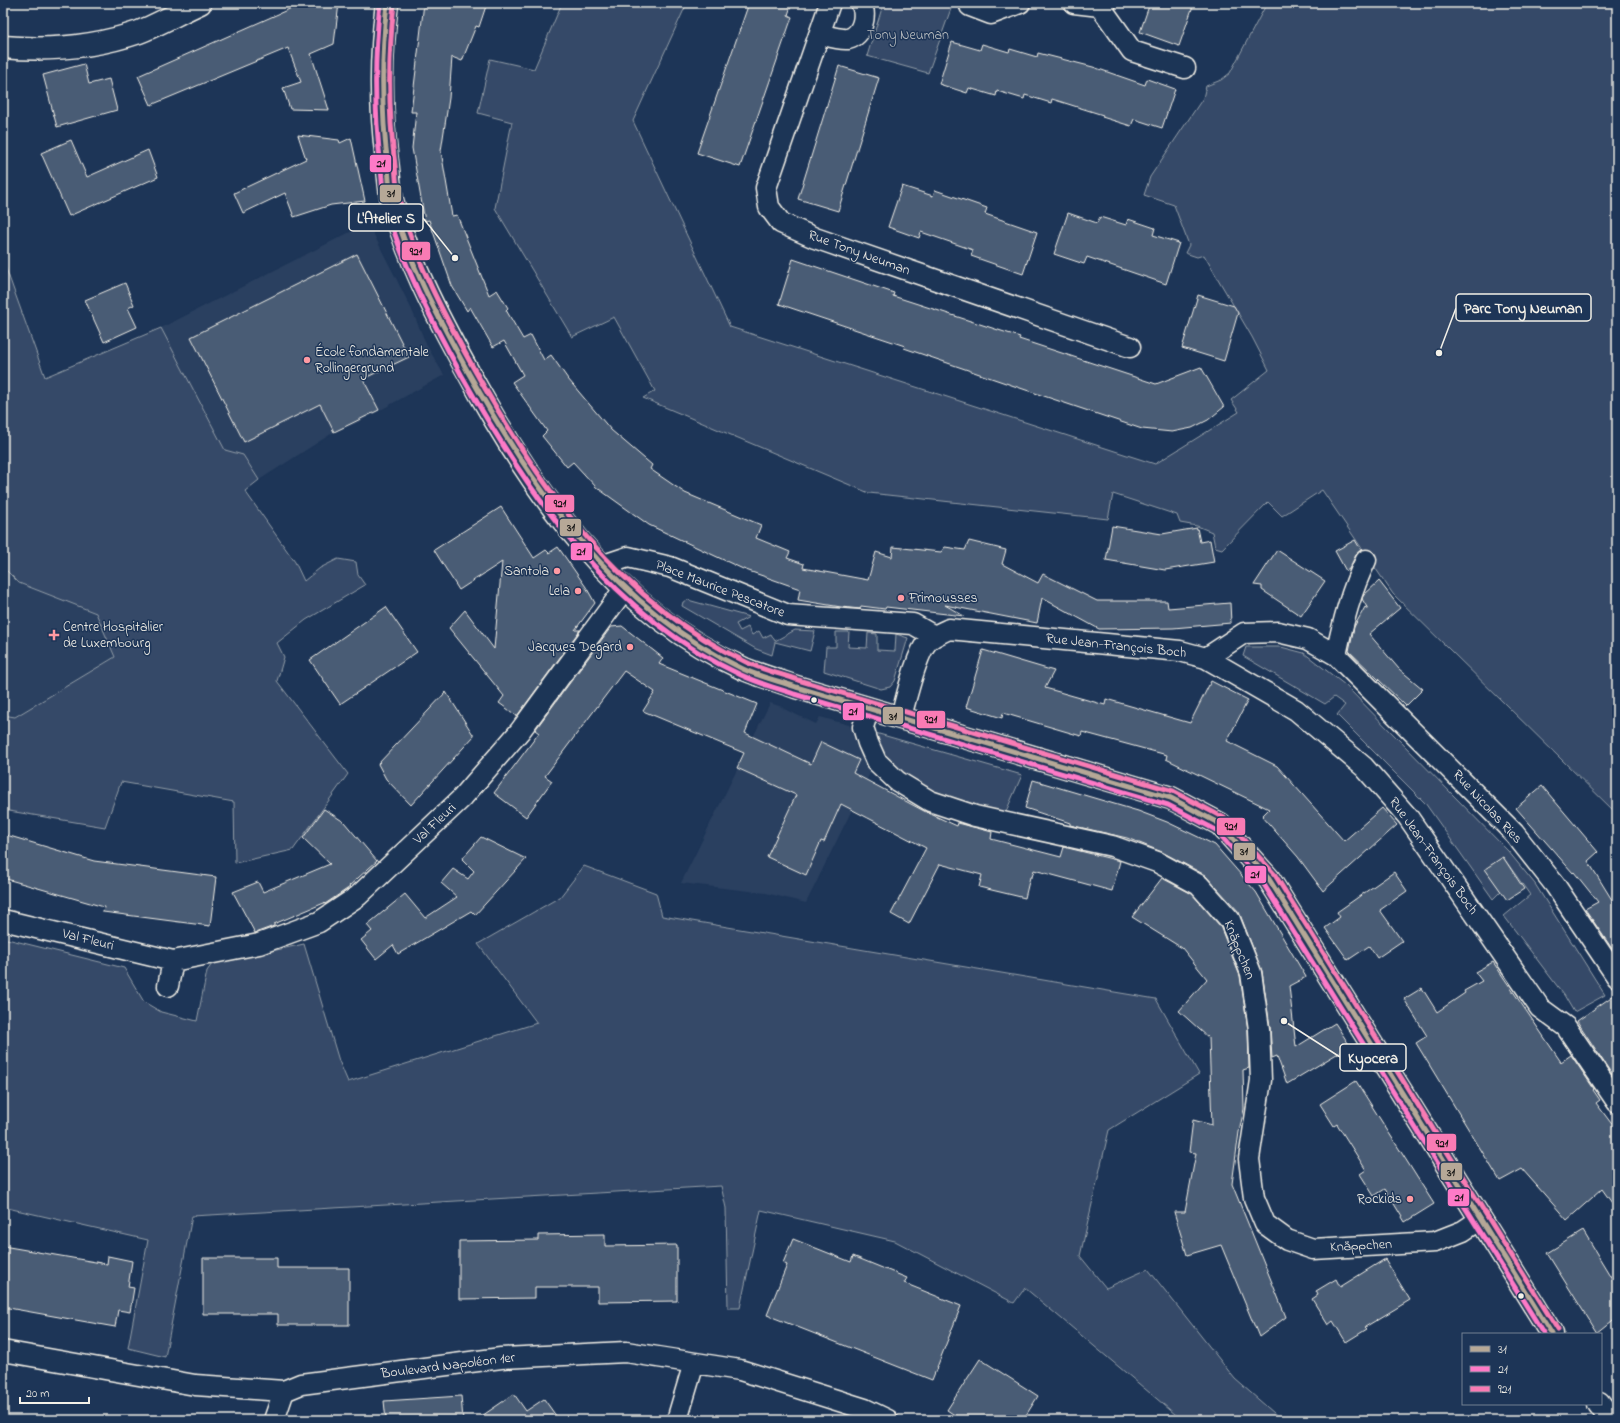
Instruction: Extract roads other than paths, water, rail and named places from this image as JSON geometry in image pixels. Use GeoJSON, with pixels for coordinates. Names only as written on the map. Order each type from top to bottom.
{"type":"FeatureCollection","features":[{"type":"Feature","properties":{"kind":"main road"},"geometry":{"type":"LineString","coordinates":[[3,47],[34,49],[91,45],[139,31],[200,3]]}},
{"type":"Feature","properties":{"kind":"main road"},"geometry":{"type":"LineString","coordinates":[[387,3],[380,90],[384,135],[392,198],[410,255],[445,331],[485,404],[521,464],[541,493],[601,566],[624,588],[662,620],[705,648],[743,668],[768,678],[1170,798],[1220,824],[1269,878],[1551,1333]]}},
{"type":"Feature","properties":{"kind":"main road"},"geometry":{"type":"LineString","coordinates":[[1600,1405],[1611,1420]]}},
{"type":"Feature","properties":{"kind":"street","name":"Rue Tony Neuman"},"geometry":{"type":"LineString","coordinates":[[830,3],[766,188],[769,207],[781,223],[815,238],[1130,347]]}},
{"type":"Feature","properties":{"kind":"street"},"geometry":{"type":"LineString","coordinates":[[820,34],[847,39],[856,35],[864,22],[864,9],[861,3]]}},
{"type":"Feature","properties":{"kind":"street"},"geometry":{"type":"LineString","coordinates":[[972,3],[970,6],[991,14],[1020,3]]}},
{"type":"Feature","properties":{"kind":"street"},"geometry":{"type":"LineString","coordinates":[[1074,3],[1103,4],[1132,51],[1185,68]]}},
{"type":"Feature","properties":{"kind":"street","name":"Place Maurice Pescatore"},"geometry":{"type":"LineString","coordinates":[[601,566],[628,557],[670,567],[788,615],[913,624],[934,636]]}},
{"type":"Feature","properties":{"kind":"street"},"geometry":{"type":"LineString","coordinates":[[1336,655],[1346,611],[1359,574],[1366,560]]}},
{"type":"Feature","properties":{"kind":"street","name":"Val Fleuri"},"geometry":{"type":"LineString","coordinates":[[3,920],[172,961],[260,944],[319,922],[358,896],[462,798],[520,731],[624,588]]}},
{"type":"Feature","properties":{"kind":"street","name":"Rue Jean-François Boch"},"geometry":{"type":"LineString","coordinates":[[934,636],[949,629],[1180,651],[1206,658],[1296,710],[1364,767],[1408,817],[1540,1008],[1566,1027],[1617,1102]]}},
{"type":"Feature","properties":{"kind":"street","name":"Rue Nicolas Ries"},"geometry":{"type":"LineString","coordinates":[[1206,658],[1244,633],[1251,632],[1278,632],[1308,639],[1336,655],[1514,833],[1554,885],[1617,977]]}},
{"type":"Feature","properties":{"kind":"street"},"geometry":{"type":"LineString","coordinates":[[900,717],[920,654],[927,643],[934,636]]}},
{"type":"Feature","properties":{"kind":"street","name":"Knäppchen"},"geometry":{"type":"LineString","coordinates":[[869,708],[863,727],[868,743],[876,761],[897,782],[930,801],[975,816],[1112,846],[1157,862],[1199,885],[1230,920],[1251,973],[1259,1029],[1260,1080],[1249,1160],[1254,1198],[1265,1224],[1287,1240],[1313,1249],[1435,1242],[1463,1231],[1481,1219]]}},
{"type":"Feature","properties":{"kind":"street"},"geometry":{"type":"LineString","coordinates":[[168,986],[172,961]]}},
{"type":"Feature","properties":{"kind":"street","name":"Boulevard Napoléon 1er"},"geometry":{"type":"LineString","coordinates":[[3,1351],[194,1384],[284,1391],[301,1384],[501,1358],[626,1352],[740,1370],[866,1409],[888,1420]]}},
{"type":"Feature","properties":{"kind":"street"},"geometry":{"type":"LineString","coordinates":[[677,1420],[694,1362]]}},
{"type":"Feature","properties":{"kind":"street"},"geometry":{"type":"LineString","coordinates":[[274,1420],[284,1391]]}},
{"type":"Feature","properties":{"kind":"place","name":"L'Atelier S"},"geometry":{"type":"Point","coordinates":[455,258]}},
{"type":"Feature","properties":{"kind":"place","name":"Parc Tony Neuman"},"geometry":{"type":"Point","coordinates":[1439,353]}},
{"type":"Feature","properties":{"kind":"place","name":"École fondamentale Rollingergrund"},"geometry":{"type":"Point","coordinates":[307,360]}},
{"type":"Feature","properties":{"kind":"place","name":"Santola"},"geometry":{"type":"Point","coordinates":[557,571]}},
{"type":"Feature","properties":{"kind":"place","name":"Lela"},"geometry":{"type":"Point","coordinates":[578,591]}},
{"type":"Feature","properties":{"kind":"place","name":"Frimousses"},"geometry":{"type":"Point","coordinates":[901,598]}},
{"type":"Feature","properties":{"kind":"place","name":"Centre Hospitalier de Luxembourg"},"geometry":{"type":"Point","coordinates":[54,635]}},
{"type":"Feature","properties":{"kind":"place","name":"Jacques Degard"},"geometry":{"type":"Point","coordinates":[630,647]}},
{"type":"Feature","properties":{"kind":"place","name":"Kyocera"},"geometry":{"type":"Point","coordinates":[1284,1021]}},
{"type":"Feature","properties":{"kind":"place","name":"Rockids"},"geometry":{"type":"Point","coordinates":[1410,1199]}},
{"type":"Feature","properties":{"kind":"park label","name":"Tony Neuman"},"geometry":{"type":"Point","coordinates":[908,35]}}]}
